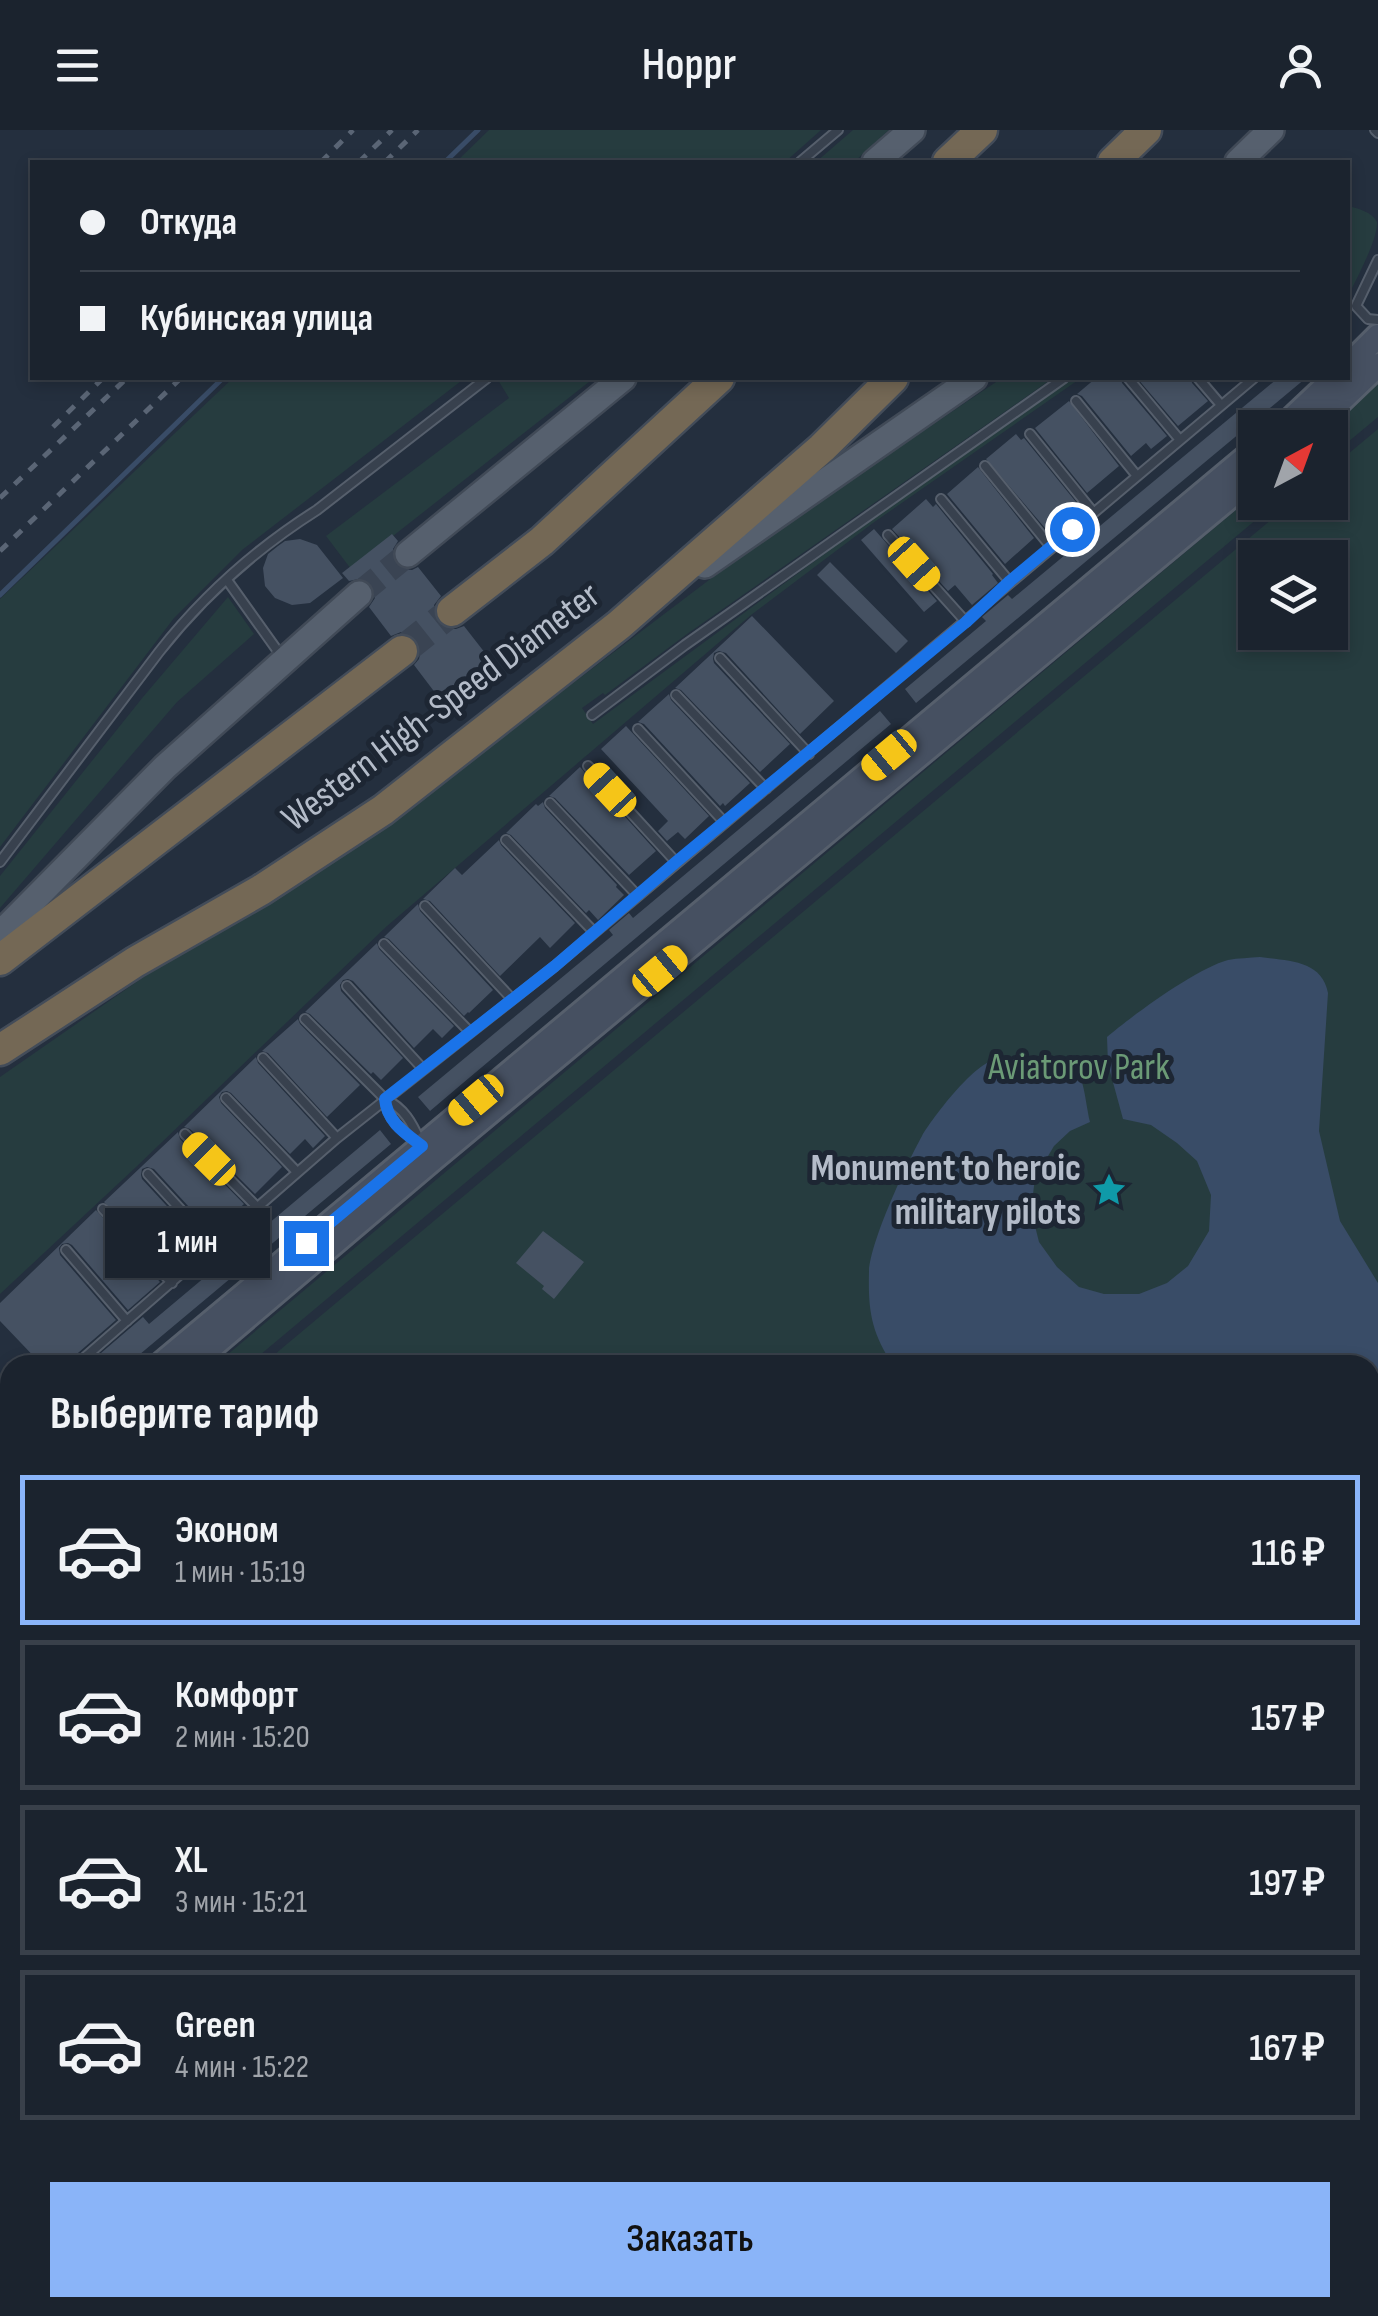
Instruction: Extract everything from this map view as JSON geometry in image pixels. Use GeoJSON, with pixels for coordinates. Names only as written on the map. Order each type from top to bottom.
{"type":"FeatureCollection","features":[{"type":"Feature","properties":{"kind":"highway"},"geometry":{"type":"LineString","coordinates":[[950,160],[982,130]]}},
{"type":"Feature","properties":{"kind":"highway"},"geometry":{"type":"LineString","coordinates":[[1115,160],[1146,130]]}},
{"type":"Feature","properties":{"kind":"highway","name":"Western High-Speed Diameter"},"geometry":{"type":"LineString","coordinates":[[452,611],[542,541],[717,380]]}},
{"type":"Feature","properties":{"kind":"highway","name":"Western High-Speed Diameter"},"geometry":{"type":"LineString","coordinates":[[0,1050],[135,962],[261,890],[383,810],[619,626],[822,448],[891,380]]}},
{"type":"Feature","properties":{"kind":"highway","name":"Western High-Speed Diameter"},"geometry":{"type":"LineString","coordinates":[[0,960],[402,650]]}},
{"type":"Feature","properties":{"kind":"main road"},"geometry":{"type":"LineString","coordinates":[[877,160],[912,130]]}},
{"type":"Feature","properties":{"kind":"main road"},"geometry":{"type":"LineString","coordinates":[[1240,160],[1271,130]]}},
{"type":"Feature","properties":{"kind":"main road"},"geometry":{"type":"LineString","coordinates":[[1350,364],[1378,336]]}},
{"type":"Feature","properties":{"kind":"main road"},"geometry":{"type":"LineString","coordinates":[[1331,410],[1378,366]]}},
{"type":"Feature","properties":{"kind":"main road"},"geometry":{"type":"LineString","coordinates":[[408,554],[621,380]]}},
{"type":"Feature","properties":{"kind":"main road"},"geometry":{"type":"LineString","coordinates":[[619,626],[971,380]]}},
{"type":"Feature","properties":{"kind":"main road"},"geometry":{"type":"LineString","coordinates":[[1301,410],[1333,380]]}},
{"type":"Feature","properties":{"kind":"main road"},"geometry":{"type":"LineString","coordinates":[[201,1355],[428,1152],[1238,464]]}},
{"type":"Feature","properties":{"kind":"main road"},"geometry":{"type":"LineString","coordinates":[[173,1355],[428,1152],[1238,490]]}},
{"type":"Feature","properties":{"kind":"main road"},"geometry":{"type":"LineString","coordinates":[[0,934],[165,767],[359,594]]}},
{"type":"Feature","properties":{"kind":"lane"},"geometry":{"type":"LineString","coordinates":[[802,160],[838,130]]}},
{"type":"Feature","properties":{"kind":"lane"},"geometry":{"type":"LineString","coordinates":[[1378,260],[1352,309],[1368,320],[1378,320]]}},
{"type":"Feature","properties":{"kind":"lane"},"geometry":{"type":"LineString","coordinates":[[0,862],[180,626],[227,580],[292,526],[318,510],[483,380]]}},
{"type":"Feature","properties":{"kind":"lane"},"geometry":{"type":"LineString","coordinates":[[592,715],[700,634],[1061,380]]}},
{"type":"Feature","properties":{"kind":"lane"},"geometry":{"type":"LineString","coordinates":[[1130,380],[1180,440]]}},
{"type":"Feature","properties":{"kind":"lane"},"geometry":{"type":"LineString","coordinates":[[1200,380],[1221,406]]}},
{"type":"Feature","properties":{"kind":"lane"},"geometry":{"type":"LineString","coordinates":[[87,1355],[337,1138],[594,932],[1252,380]]}},
{"type":"Feature","properties":{"kind":"lane"},"geometry":{"type":"LineString","coordinates":[[1076,402],[1137,476]]}},
{"type":"Feature","properties":{"kind":"lane"},"geometry":{"type":"LineString","coordinates":[[1030,434],[1093,512]]}},
{"type":"Feature","properties":{"kind":"lane"},"geometry":{"type":"LineString","coordinates":[[985,466],[1051,547]]}},
{"type":"Feature","properties":{"kind":"lane"},"geometry":{"type":"LineString","coordinates":[[940,499],[1010,581]]}},
{"type":"Feature","properties":{"kind":"lane"},"geometry":{"type":"LineString","coordinates":[[888,535],[966,622]]}},
{"type":"Feature","properties":{"kind":"lane"},"geometry":{"type":"LineString","coordinates":[[227,580],[284,661]]}},
{"type":"Feature","properties":{"kind":"lane"},"geometry":{"type":"LineString","coordinates":[[720,658],[808,754]]}},
{"type":"Feature","properties":{"kind":"lane"},"geometry":{"type":"LineString","coordinates":[[676,694],[766,789]]}},
{"type":"Feature","properties":{"kind":"lane"},"geometry":{"type":"LineString","coordinates":[[638,729],[724,823]]}},
{"type":"Feature","properties":{"kind":"lane"},"geometry":{"type":"LineString","coordinates":[[588,766],[676,862]]}},
{"type":"Feature","properties":{"kind":"lane"},"geometry":{"type":"LineString","coordinates":[[550,804],[638,895]]}},
{"type":"Feature","properties":{"kind":"lane"},"geometry":{"type":"LineString","coordinates":[[506,840],[594,932]]}},
{"type":"Feature","properties":{"kind":"lane"},"geometry":{"type":"LineString","coordinates":[[426,906],[512,999]]}},
{"type":"Feature","properties":{"kind":"lane"},"geometry":{"type":"LineString","coordinates":[[384,944],[470,1032]]}},
{"type":"Feature","properties":{"kind":"lane"},"geometry":{"type":"LineString","coordinates":[[346,986],[423,1069]]}},
{"type":"Feature","properties":{"kind":"lane"},"geometry":{"type":"LineString","coordinates":[[305,1019],[385,1099],[386,1112],[401,1130],[428,1152]]}},
{"type":"Feature","properties":{"kind":"lane"},"geometry":{"type":"LineString","coordinates":[[263,1058],[337,1138]]}},
{"type":"Feature","properties":{"kind":"lane"},"geometry":{"type":"LineString","coordinates":[[226,1098],[298,1172]]}},
{"type":"Feature","properties":{"kind":"lane"},"geometry":{"type":"LineString","coordinates":[[185,1134],[258,1208]]}},
{"type":"Feature","properties":{"kind":"lane"},"geometry":{"type":"LineString","coordinates":[[148,1174],[214,1246]]}},
{"type":"Feature","properties":{"kind":"lane"},"geometry":{"type":"LineString","coordinates":[[103,1210],[172,1284]]}},
{"type":"Feature","properties":{"kind":"lane"},"geometry":{"type":"LineString","coordinates":[[66,1250],[127,1320]]}},
{"type":"Feature","properties":{"kind":"green space"},"geometry":{"type":"Polygon","coordinates":[[[489,130],[821,130],[787,160],[458,160],[489,130]]]}},
{"type":"Feature","properties":{"kind":"green space"},"geometry":{"type":"Polygon","coordinates":[[[853,130],[889,130],[856,160],[818,160],[853,130]]]}},
{"type":"Feature","properties":{"kind":"green space"},"geometry":{"type":"Polygon","coordinates":[[[1350,206],[1369,213],[1377,222],[1370,249],[1350,292],[1350,206]]]}},
{"type":"Feature","properties":{"kind":"green space"},"geometry":{"type":"Polygon","coordinates":[[[231,380],[462,380],[242,550],[174,618],[0,847],[0,599],[231,380]]]}},
{"type":"Feature","properties":{"kind":"green space"},"geometry":{"type":"Polygon","coordinates":[[[498,380],[591,380],[351,569],[326,536],[509,398],[498,380]]]}},
{"type":"Feature","properties":{"kind":"green space"},"geometry":{"type":"Polygon","coordinates":[[[999,380],[1050,380],[582,708],[593,724],[906,494],[1070,380],[1078,380],[873,523],[751,615],[387,926],[0,1294],[0,1077],[148,974],[268,903],[390,822],[763,539],[999,380]]]}},
{"type":"Feature","properties":{"kind":"green space"},"geometry":{"type":"Polygon","coordinates":[[[1378,383],[1378,417],[1348,442],[1348,411],[1378,383]]]}},
{"type":"Feature","properties":{"kind":"green space","name":"Aviatorov Park"},"geometry":{"type":"Polygon","coordinates":[[[1378,429],[1378,1355],[274,1355],[1238,547],[1238,650],[1348,650],[1348,540],[1247,540],[1271,520],[1348,520],[1348,454],[1378,429]]]}},
{"type":"Feature","properties":{"kind":"green space"},"geometry":{"type":"Polygon","coordinates":[[[1238,508],[1238,520],[1256,520],[260,1355],[227,1355],[1238,508]]]}},
{"type":"Feature","properties":{"kind":"green space"},"geometry":{"type":"Polygon","coordinates":[[[228,597],[254,634],[177,702],[0,908],[0,876],[228,597]]]}},
{"type":"Feature","properties":{"kind":"water"},"geometry":{"type":"Polygon","coordinates":[[[1260,957],[1292,961],[1311,968],[1325,982],[1328,993],[1319,1131],[1340,1221],[1378,1283],[1378,1355],[887,1355],[875,1331],[870,1309],[869,1271],[882,1222],[927,1127],[975,1071],[994,1060],[1063,1065],[1072,1068],[1082,1082],[1090,1122],[1070,1131],[1054,1146],[1035,1178],[1031,1210],[1039,1242],[1057,1267],[1079,1287],[1104,1294],[1139,1294],[1167,1283],[1188,1266],[1209,1231],[1211,1195],[1197,1161],[1177,1143],[1151,1125],[1123,1119],[1108,1064],[1107,1037],[1183,982],[1228,960],[1260,957]]]}},
{"type":"Feature","properties":{"kind":"building"},"geometry":{"type":"Polygon","coordinates":[[[1094,380],[1121,380],[1167,436],[1151,449],[1146,443],[1131,456],[1077,394],[1094,380]]]}},
{"type":"Feature","properties":{"kind":"building"},"geometry":{"type":"Polygon","coordinates":[[[1139,380],[1191,380],[1208,401],[1178,426],[1139,380]]]}},
{"type":"Feature","properties":{"kind":"building"},"geometry":{"type":"Polygon","coordinates":[[[1276,380],[1304,380],[1268,410],[1239,410],[1276,380]]]}},
{"type":"Feature","properties":{"kind":"building"},"geometry":{"type":"Polygon","coordinates":[[[1069,401],[1119,466],[1087,493],[1035,428],[1069,401]]]}},
{"type":"Feature","properties":{"kind":"building"},"geometry":{"type":"Polygon","coordinates":[[[1238,411],[1238,435],[916,703],[905,689],[986,621],[982,617],[1008,595],[1012,599],[1238,411]]]}},
{"type":"Feature","properties":{"kind":"building"},"geometry":{"type":"Polygon","coordinates":[[[1016,434],[1021,440],[1024,438],[1076,502],[1045,528],[986,459],[1016,434]]]}},
{"type":"Feature","properties":{"kind":"building"},"geometry":{"type":"Polygon","coordinates":[[[978,467],[1034,538],[1005,564],[947,494],[978,467]]]}},
{"type":"Feature","properties":{"kind":"building"},"geometry":{"type":"Polygon","coordinates":[[[926,499],[933,507],[936,504],[998,583],[972,605],[955,585],[948,591],[892,529],[926,499]]]}},
{"type":"Feature","properties":{"kind":"building"},"geometry":{"type":"Polygon","coordinates":[[[874,529],[937,601],[924,612],[861,540],[874,529]]]}},
{"type":"Feature","properties":{"kind":"building"},"geometry":{"type":"Polygon","coordinates":[[[392,534],[398,541],[393,549],[395,563],[403,569],[418,567],[441,596],[434,605],[437,622],[446,629],[464,626],[503,676],[452,715],[414,665],[421,650],[416,639],[401,632],[391,636],[369,607],[375,598],[372,584],[363,578],[349,581],[342,573],[392,534]]]}},
{"type":"Feature","properties":{"kind":"building"},"geometry":{"type":"Polygon","coordinates":[[[300,539],[317,545],[343,578],[310,603],[292,605],[275,598],[265,586],[263,568],[268,554],[278,546],[300,539]]]}},
{"type":"Feature","properties":{"kind":"building"},"geometry":{"type":"Polygon","coordinates":[[[830,562],[908,641],[896,653],[817,575],[830,562]]]}},
{"type":"Feature","properties":{"kind":"building"},"geometry":{"type":"Polygon","coordinates":[[[752,616],[834,701],[800,734],[726,653],[714,653],[714,663],[790,744],[760,772],[675,688],[752,616]]]}},
{"type":"Feature","properties":{"kind":"building"},"geometry":{"type":"Polygon","coordinates":[[[669,694],[750,783],[725,806],[720,806],[638,722],[669,694]]]}},
{"type":"Feature","properties":{"kind":"building"},"geometry":{"type":"Polygon","coordinates":[[[880,711],[891,724],[430,1111],[418,1097],[613,935],[609,930],[629,913],[633,918],[880,711]]]}},
{"type":"Feature","properties":{"kind":"building"},"geometry":{"type":"Polygon","coordinates":[[[626,726],[709,816],[685,839],[678,832],[667,841],[658,831],[668,821],[601,749],[626,726]]]}},
{"type":"Feature","properties":{"kind":"building"},"geometry":{"type":"Polygon","coordinates":[[[580,767],[656,851],[629,875],[549,796],[580,767]]]}},
{"type":"Feature","properties":{"kind":"building"},"geometry":{"type":"Polygon","coordinates":[[[543,802],[624,895],[598,920],[589,910],[586,913],[506,833],[543,802]]]}},
{"type":"Feature","properties":{"kind":"building"},"geometry":{"type":"Polygon","coordinates":[[[499,840],[575,923],[550,948],[540,937],[500,976],[430,901],[423,899],[455,868],[462,875],[499,840]]]}},
{"type":"Feature","properties":{"kind":"building"},"geometry":{"type":"Polygon","coordinates":[[[418,904],[420,911],[493,990],[464,1016],[384,937],[418,904]]]}},
{"type":"Feature","properties":{"kind":"building"},"geometry":{"type":"Polygon","coordinates":[[[377,943],[454,1026],[442,1038],[433,1029],[414,1048],[353,981],[343,980],[341,991],[403,1058],[381,1080],[305,1012],[377,943]]]}},
{"type":"Feature","properties":{"kind":"building"},"geometry":{"type":"Polygon","coordinates":[[[298,1019],[360,1085],[327,1117],[262,1051],[298,1019]]]}},
{"type":"Feature","properties":{"kind":"building"},"geometry":{"type":"Polygon","coordinates":[[[256,1057],[325,1136],[313,1148],[305,1139],[290,1154],[231,1093],[222,1092],[221,1103],[282,1167],[255,1194],[184,1127],[256,1057]]]}},
{"type":"Feature","properties":{"kind":"building"},"geometry":{"type":"Polygon","coordinates":[[[380,1130],[391,1144],[139,1355],[99,1355],[143,1317],[149,1324],[380,1130]]]}},
{"type":"Feature","properties":{"kind":"building"},"geometry":{"type":"Polygon","coordinates":[[[178,1132],[180,1139],[244,1204],[213,1233],[154,1169],[142,1169],[142,1179],[202,1244],[172,1272],[104,1202],[178,1132]]]}},
{"type":"Feature","properties":{"kind":"building"},"geometry":{"type":"Polygon","coordinates":[[[96,1210],[160,1282],[128,1310],[72,1245],[62,1244],[60,1255],[116,1320],[76,1355],[32,1355],[0,1321],[0,1303],[96,1210]]]}},
{"type":"Feature","properties":{"kind":"building"},"geometry":{"type":"Polygon","coordinates":[[[543,1231],[584,1262],[554,1299],[516,1263],[543,1231]]]}},
{"type":"Feature","properties":{"kind":"waterway"},"geometry":{"type":"LineString","coordinates":[[447,160],[478,130]]}},
{"type":"Feature","properties":{"kind":"waterway"},"geometry":{"type":"LineString","coordinates":[[0,595],[221,380]]}},
{"type":"Feature","properties":{"kind":"tunnel"},"geometry":{"type":"LineString","coordinates":[[359,594],[408,554]]}},
{"type":"Feature","properties":{"kind":"tunnel"},"geometry":{"type":"LineString","coordinates":[[402,651],[452,611]]}},
{"type":"Feature","properties":{"kind":"railway"},"geometry":{"type":"LineString","coordinates":[[323,160],[353,130]]}},
{"type":"Feature","properties":{"kind":"railway"},"geometry":{"type":"LineString","coordinates":[[361,160],[392,130]]}},
{"type":"Feature","properties":{"kind":"railway"},"geometry":{"type":"LineString","coordinates":[[387,160],[418,130]]}},
{"type":"Feature","properties":{"kind":"railway"},"geometry":{"type":"LineString","coordinates":[[53,427],[101,380]]}},
{"type":"Feature","properties":{"kind":"railway"},"geometry":{"type":"LineString","coordinates":[[0,498],[125,380]]}},
{"type":"Feature","properties":{"kind":"railway"},"geometry":{"type":"LineString","coordinates":[[0,551],[179,380]]}},
{"type":"Feature","properties":{"kind":"place","name":"Monument to heroic military pilots"},"geometry":{"type":"Point","coordinates":[1109,1190]}},
{"type":"Feature","properties":{"kind":"route"},"geometry":{"type":"LineString","coordinates":[[306,1243],[422,1146],[386,1112],[385,1099],[555,966],[1072,529]]}}]}
